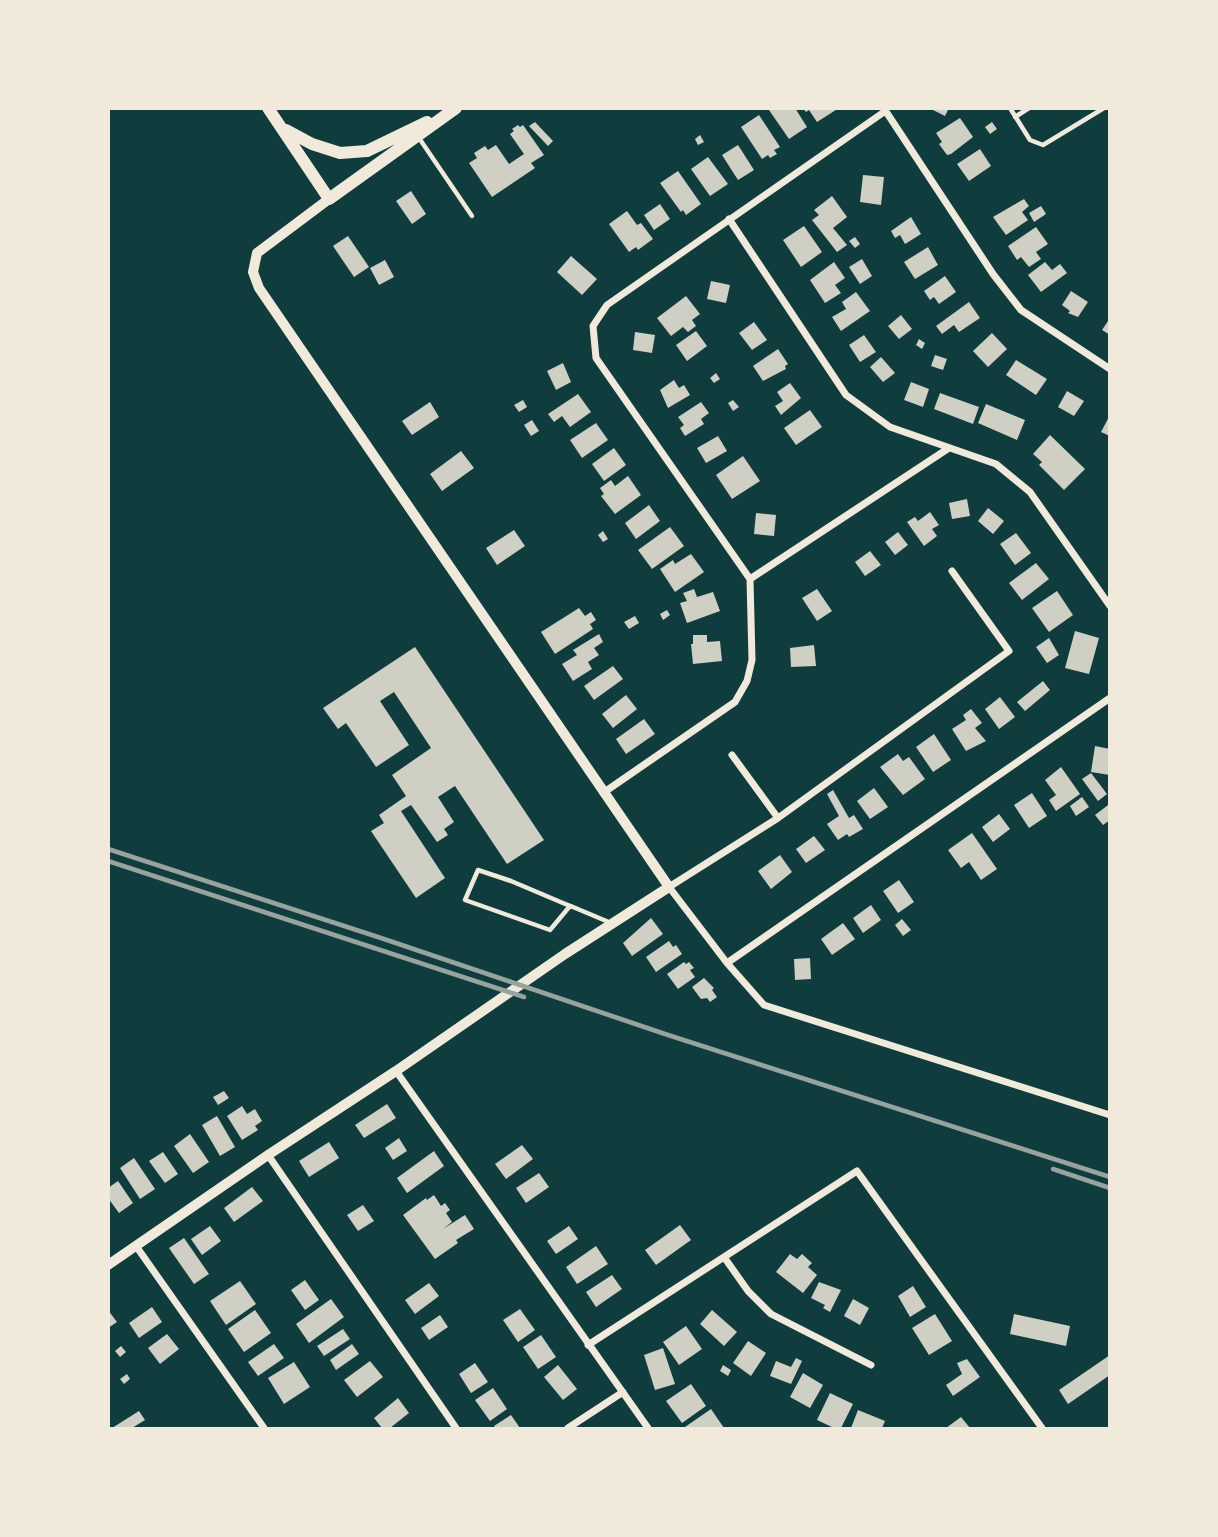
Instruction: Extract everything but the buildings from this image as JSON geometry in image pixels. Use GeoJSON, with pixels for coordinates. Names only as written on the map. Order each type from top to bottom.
{"type":"FeatureCollection","features":[{"type":"Feature","properties":{"kind":"main road"},"geometry":{"type":"LineString","coordinates":[[268,108],[329,199],[455,110]]}},
{"type":"Feature","properties":{"kind":"main road"},"geometry":{"type":"LineString","coordinates":[[278,123],[295,137],[340,153],[367,151],[387,139],[455,110]]}},
{"type":"Feature","properties":{"kind":"street"},"geometry":{"type":"LineString","coordinates":[[603,793],[735,702],[747,681],[752,660],[750,579],[596,358],[593,326],[607,305],[885,110],[993,274],[1021,310],[1110,369]]}},
{"type":"Feature","properties":{"kind":"street"},"geometry":{"type":"LineString","coordinates":[[329,199],[257,253],[253,272],[259,288],[603,793],[727,963],[764,1005],[1110,1115]]}},
{"type":"Feature","properties":{"kind":"street"},"geometry":{"type":"LineString","coordinates":[[729,219],[846,395],[890,427],[996,464],[1031,492],[1110,606]]}},
{"type":"Feature","properties":{"kind":"street"},"geometry":{"type":"LineString","coordinates":[[750,579],[949,449]]}},
{"type":"Feature","properties":{"kind":"street"},"geometry":{"type":"LineString","coordinates":[[108,1265],[565,954],[778,818],[1009,650],[952,571]]}},
{"type":"Feature","properties":{"kind":"street"},"geometry":{"type":"LineString","coordinates":[[727,963],[1110,698]]}},
{"type":"Feature","properties":{"kind":"street"},"geometry":{"type":"LineString","coordinates":[[732,755],[778,818]]}},
{"type":"Feature","properties":{"kind":"street"},"geometry":{"type":"LineString","coordinates":[[396,1071],[648,1429]]}},
{"type":"Feature","properties":{"kind":"street"},"geometry":{"type":"LineString","coordinates":[[268,1155],[456,1429]]}},
{"type":"Feature","properties":{"kind":"street"},"geometry":{"type":"LineString","coordinates":[[588,1345],[858,1171],[1042,1429]]}},
{"type":"Feature","properties":{"kind":"street"},"geometry":{"type":"LineString","coordinates":[[136,1246],[264,1429]]}},
{"type":"Feature","properties":{"kind":"street"},"geometry":{"type":"LineString","coordinates":[[724,1257],[748,1291],[771,1314],[871,1365]]}},
{"type":"Feature","properties":{"kind":"street"},"geometry":{"type":"LineString","coordinates":[[568,1429],[623,1392]]}},
{"type":"Feature","properties":{"kind":"lane"},"geometry":{"type":"LineString","coordinates":[[1010,108],[1030,140],[1043,145],[1104,108]]}},
{"type":"Feature","properties":{"kind":"lane"},"geometry":{"type":"LineString","coordinates":[[1015,117],[1029,108]]}},
{"type":"Feature","properties":{"kind":"lane"},"geometry":{"type":"LineString","coordinates":[[417,135],[472,216]]}},
{"type":"Feature","properties":{"kind":"lane"},"geometry":{"type":"LineString","coordinates":[[570,905],[550,930],[464,900],[478,870],[511,881],[570,905],[612,923]]}},
{"type":"Feature","properties":{"kind":"railway"},"geometry":{"type":"LineString","coordinates":[[108,849],[668,1035],[1110,1177]]}},
{"type":"Feature","properties":{"kind":"railway"},"geometry":{"type":"LineString","coordinates":[[108,861],[524,997]]}},
{"type":"Feature","properties":{"kind":"railway"},"geometry":{"type":"LineString","coordinates":[[1053,1169],[1110,1188]]}}]}
